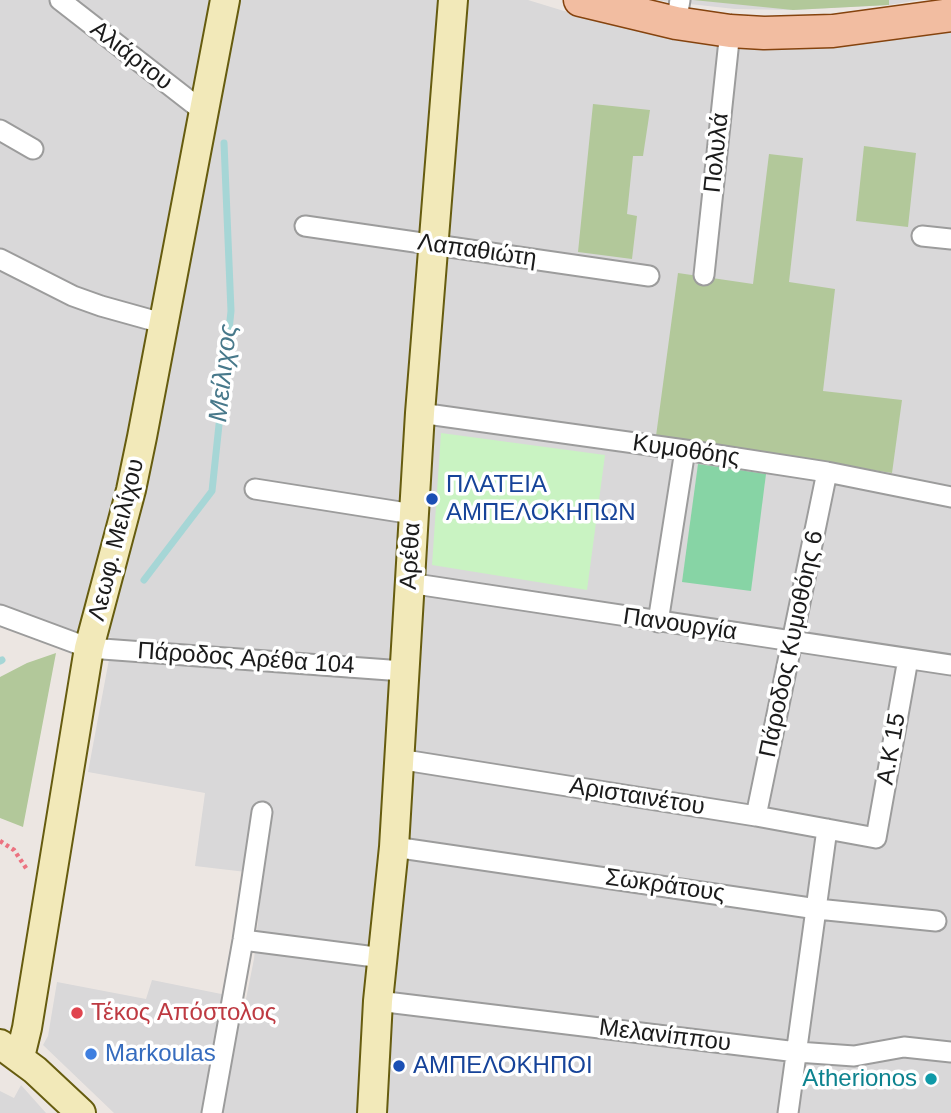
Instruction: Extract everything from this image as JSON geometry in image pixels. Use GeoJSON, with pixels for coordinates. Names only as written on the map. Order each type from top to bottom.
{"type":"FeatureCollection","features":[{"type":"Feature","properties":{"kind":"main road"},"geometry":{"type":"LineString","coordinates":[[580,0],[678,11],[730,31],[801,33],[872,27],[951,15]]}},
{"type":"Feature","properties":{"kind":"street","name":"Αλιάρτου"},"geometry":{"type":"LineString","coordinates":[[60,0],[204,112]]}},
{"type":"Feature","properties":{"kind":"street","name":"Λεωφ. Μειλίχου"},"geometry":{"type":"LineString","coordinates":[[10,1051],[27,1028],[89,648],[131,490],[225,0]]}},
{"type":"Feature","properties":{"kind":"street","name":"Αρέθα"},"geometry":{"type":"LineString","coordinates":[[372,1113],[378,1001],[394,847],[432,244],[453,0]]}},
{"type":"Feature","properties":{"kind":"street","name":"Πολυλά"},"geometry":{"type":"LineString","coordinates":[[704,275],[730,31]]}},
{"type":"Feature","properties":{"kind":"street"},"geometry":{"type":"LineString","coordinates":[[0,131],[33,149]]}},
{"type":"Feature","properties":{"kind":"street","name":"Λαπαθιώτη"},"geometry":{"type":"LineString","coordinates":[[305,226],[649,276]]}},
{"type":"Feature","properties":{"kind":"street"},"geometry":{"type":"LineString","coordinates":[[922,236],[951,239]]}},
{"type":"Feature","properties":{"kind":"street"},"geometry":{"type":"LineString","coordinates":[[0,259],[73,296],[162,323]]}},
{"type":"Feature","properties":{"kind":"street","name":"Κυμοθόης"},"geometry":{"type":"LineString","coordinates":[[420,413],[827,472],[951,497]]}},
{"type":"Feature","properties":{"kind":"street"},"geometry":{"type":"LineString","coordinates":[[658,622],[685,450]]}},
{"type":"Feature","properties":{"kind":"street","name":"Πάροδος Κυμοθόης 6"},"geometry":{"type":"LineString","coordinates":[[756,816],[827,472]]}},
{"type":"Feature","properties":{"kind":"street"},"geometry":{"type":"LineString","coordinates":[[255,489],[413,514]]}},
{"type":"Feature","properties":{"kind":"street","name":"Πανουργία"},"geometry":{"type":"LineString","coordinates":[[409,583],[951,665]]}},
{"type":"Feature","properties":{"kind":"street","name":"Πάροδος Αρέθα 104"},"geometry":{"type":"LineString","coordinates":[[0,615],[89,648],[403,671]]}},
{"type":"Feature","properties":{"kind":"street","name":"Α.Κ 15"},"geometry":{"type":"LineString","coordinates":[[876,838],[908,659]]}},
{"type":"Feature","properties":{"kind":"street","name":"Αρισταινέτου"},"geometry":{"type":"LineString","coordinates":[[398,759],[756,816],[876,838]]}},
{"type":"Feature","properties":{"kind":"street"},"geometry":{"type":"LineString","coordinates":[[212,1113],[243,940],[262,812]]}},
{"type":"Feature","properties":{"kind":"street"},"geometry":{"type":"LineString","coordinates":[[788,1113],[827,829]]}},
{"type":"Feature","properties":{"kind":"street","name":"Σωκράτους"},"geometry":{"type":"LineString","coordinates":[[394,847],[817,909],[936,921]]}},
{"type":"Feature","properties":{"kind":"street"},"geometry":{"type":"LineString","coordinates":[[243,940],[383,958]]}},
{"type":"Feature","properties":{"kind":"street","name":"Μελανίππου"},"geometry":{"type":"LineString","coordinates":[[378,1001],[797,1052],[854,1056],[904,1047],[951,1052]]}},
{"type":"Feature","properties":{"kind":"street"},"geometry":{"type":"LineString","coordinates":[[10,1051],[81,1113]]}},
{"type":"Feature","properties":{"kind":"path"},"geometry":{"type":"LineString","coordinates":[[0,841],[6,842],[18,856]]}},
{"type":"Feature","properties":{"kind":"shaded area"},"geometry":{"type":"Polygon","coordinates":[[[0,0],[528,0],[656,32],[951,24],[951,1113],[114,1113],[43,1045],[48,1036],[57,982],[146,999],[152,980],[246,999],[254,959],[263,874],[195,866],[205,793],[88,772],[113,638],[70,630],[0,605],[0,0]]]}},
{"type":"Feature","properties":{"kind":"shaded area"},"geometry":{"type":"Polygon","coordinates":[[[653,0],[919,0],[889,5],[793,10],[735,9],[653,0]]]}},
{"type":"Feature","properties":{"kind":"shaded area"},"geometry":{"type":"Polygon","coordinates":[[[21,1085],[46,1113],[0,1113],[0,1091],[14,1098],[21,1085]]]}},
{"type":"Feature","properties":{"kind":"green space"},"geometry":{"type":"Polygon","coordinates":[[[693,0],[889,0],[889,5],[793,10],[693,0]]]}},
{"type":"Feature","properties":{"kind":"green space"},"geometry":{"type":"Polygon","coordinates":[[[593,104],[650,110],[643,156],[633,156],[627,214],[637,216],[632,259],[578,252],[593,104]]]}},
{"type":"Feature","properties":{"kind":"green space"},"geometry":{"type":"Polygon","coordinates":[[[864,146],[916,153],[908,227],[856,221],[864,146]]]}},
{"type":"Feature","properties":{"kind":"green space"},"geometry":{"type":"Polygon","coordinates":[[[769,154],[803,158],[789,282],[835,289],[823,391],[902,400],[892,473],[656,436],[678,273],[753,284],[769,154]]]}},
{"type":"Feature","properties":{"kind":"green space"},"geometry":{"type":"Polygon","coordinates":[[[441,433],[605,455],[587,590],[432,565],[441,433]]]}},
{"type":"Feature","properties":{"kind":"green space"},"geometry":{"type":"Polygon","coordinates":[[[698,464],[766,474],[751,591],[682,582],[698,464]]]}},
{"type":"Feature","properties":{"kind":"green space"},"geometry":{"type":"Polygon","coordinates":[[[56,653],[23,827],[0,818],[0,677],[27,663],[56,653]]]}},
{"type":"Feature","properties":{"kind":"waterway","name":"Μείλιχος"},"geometry":{"type":"LineString","coordinates":[[144,580],[212,491],[231,311],[224,143]]}},
{"type":"Feature","properties":{"kind":"place","name":"ΠΛΑΤΕΙΑ ΑΜΠΕΛΟΚΗΠΩΝ"},"geometry":{"type":"Point","coordinates":[432,499]}},
{"type":"Feature","properties":{"kind":"place","name":"Τέκος Απόστολος"},"geometry":{"type":"Point","coordinates":[77,1013]}},
{"type":"Feature","properties":{"kind":"place","name":"Markoulas"},"geometry":{"type":"Point","coordinates":[91,1054]}},
{"type":"Feature","properties":{"kind":"place","name":"ΑΜΠΕΛΟΚΗΠΟΙ"},"geometry":{"type":"Point","coordinates":[399,1066]}},
{"type":"Feature","properties":{"kind":"place","name":"Atherionos"},"geometry":{"type":"Point","coordinates":[931,1079]}}]}
